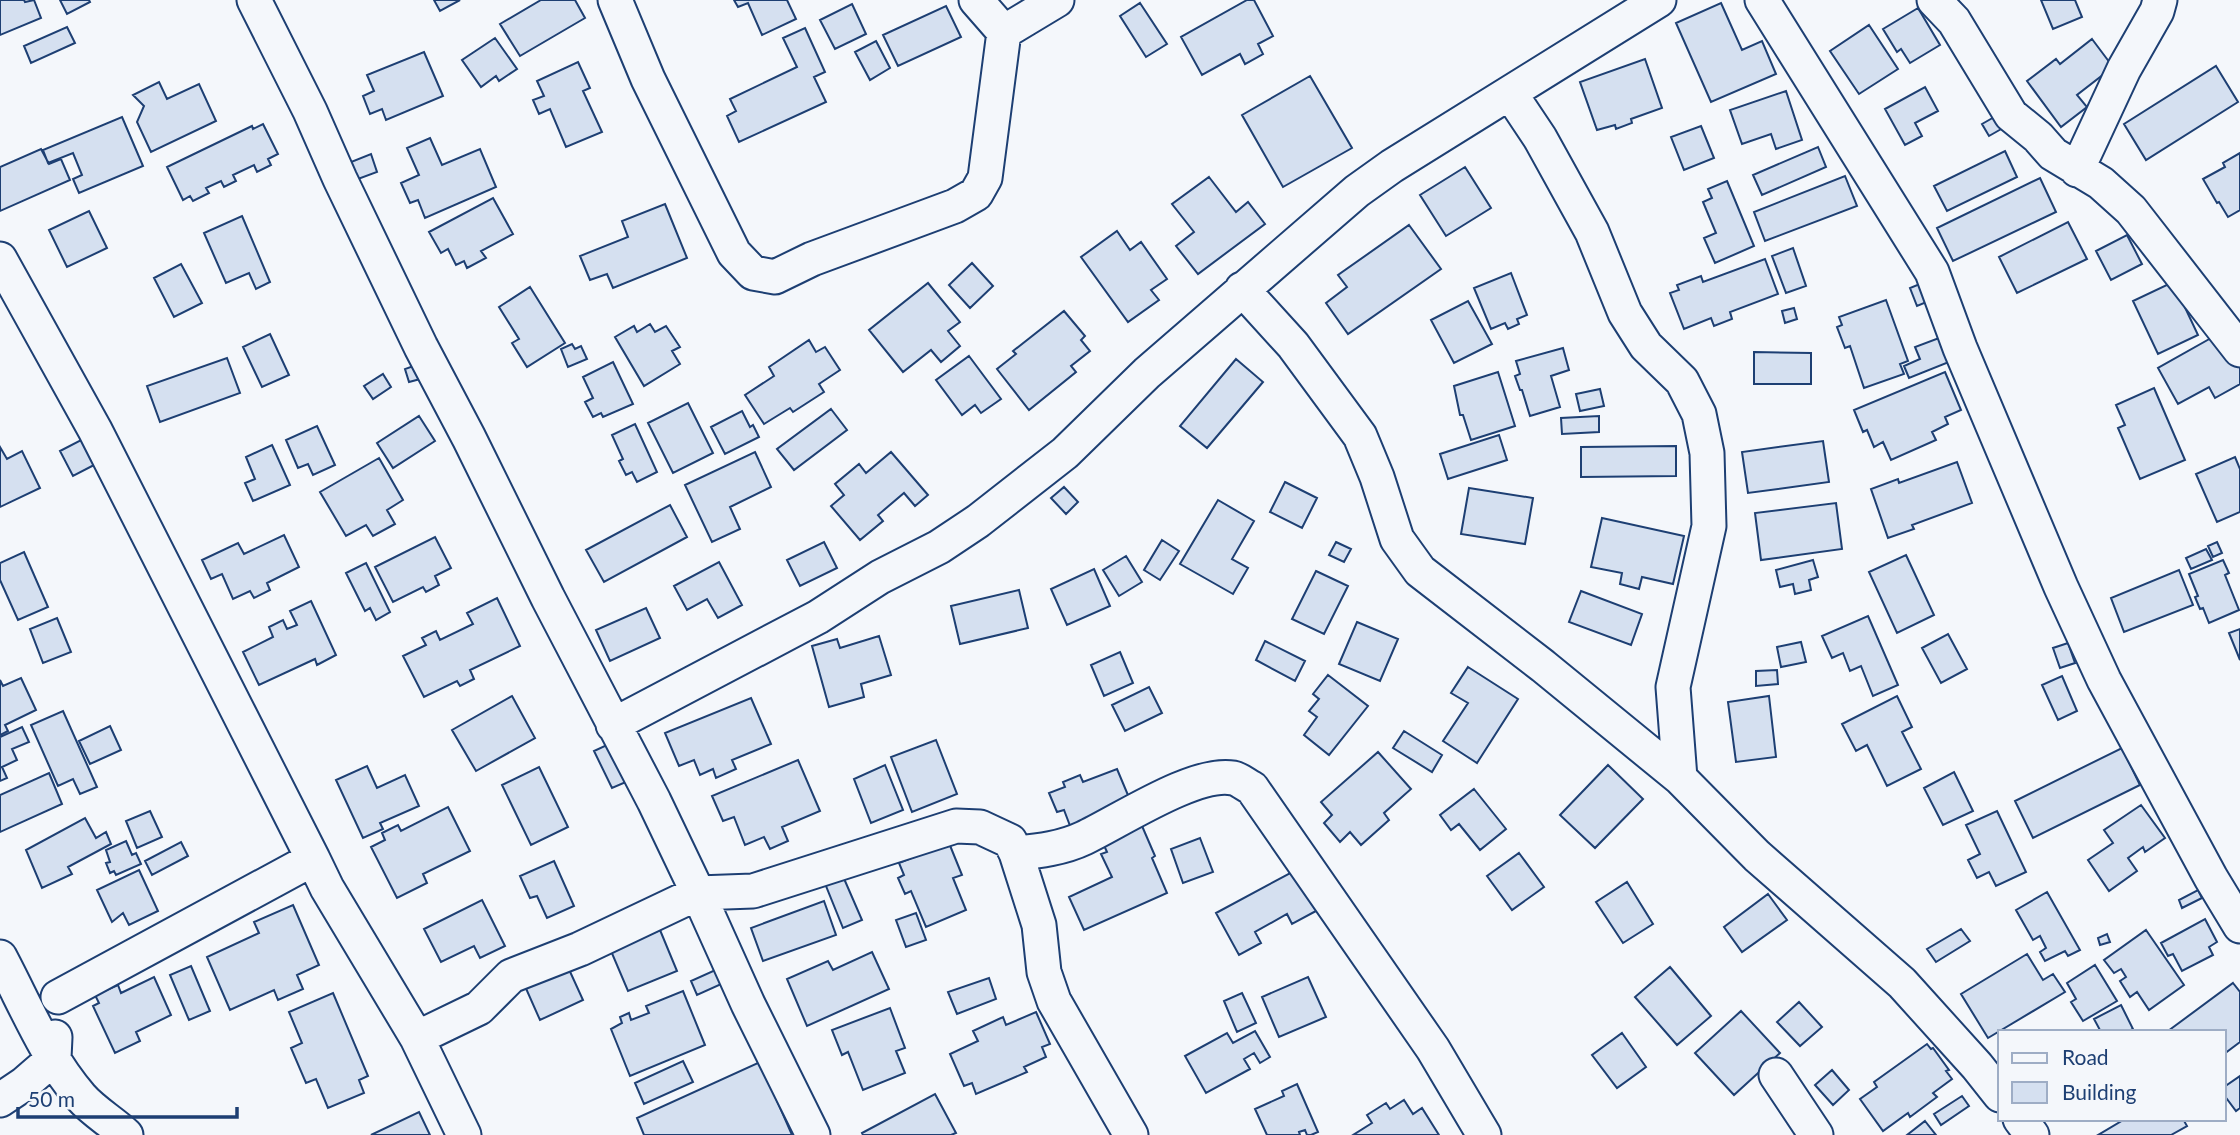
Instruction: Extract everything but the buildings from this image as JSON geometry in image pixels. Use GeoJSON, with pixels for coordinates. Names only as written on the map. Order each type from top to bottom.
{"type":"FeatureCollection","features":[{"type":"Feature","properties":{"kind":"street"},"geometry":{"type":"LineString","coordinates":[[254,0],[305,100],[416,335],[654,801],[748,1004],[813,1135]]}},
{"type":"Feature","properties":{"kind":"street"},"geometry":{"type":"LineString","coordinates":[[615,0],[648,79],[734,253],[753,273],[775,277],[812,259],[955,206],[976,194],[985,178],[1004,32],[976,0]]}},
{"type":"Feature","properties":{"kind":"street"},"geometry":{"type":"LineString","coordinates":[[1004,32],[1057,0]]}},
{"type":"Feature","properties":{"kind":"street"},"geometry":{"type":"LineString","coordinates":[[613,724],[818,617],[880,577],[939,547],[978,522],[1065,453],[1147,373],[1357,191],[1392,166],[1659,0]]}},
{"type":"Feature","properties":{"kind":"street"},"geometry":{"type":"LineString","coordinates":[[1762,0],[1932,272],[1965,361],[2061,587],[2104,680],[2211,878],[2240,926]]}},
{"type":"Feature","properties":{"kind":"street"},"geometry":{"type":"LineString","coordinates":[[1934,0],[1954,21],[2011,115],[2038,137],[2053,154],[2101,184],[2132,210],[2240,349]]}},
{"type":"Feature","properties":{"kind":"street"},"geometry":{"type":"LineString","coordinates":[[2077,170],[2124,69],[2157,11],[2160,0]]}},
{"type":"Feature","properties":{"kind":"street"},"geometry":{"type":"LineString","coordinates":[[1510,93],[1540,138],[1592,232],[1625,313],[1646,346],[1682,381],[1699,414],[1707,453],[1709,526],[1673,687],[1680,778]]}},
{"type":"Feature","properties":{"kind":"street"},"geometry":{"type":"LineString","coordinates":[[0,259],[95,430],[327,888],[417,1038],[464,1135]]}},
{"type":"Feature","properties":{"kind":"street"},"geometry":{"type":"LineString","coordinates":[[1242,289],[1293,345],[1360,436],[1377,477],[1396,540],[1420,571],[1543,666],[1680,778],[1757,856],[1902,983],[1998,1092]]}},
{"type":"Feature","properties":{"kind":"street"},"geometry":{"type":"LineString","coordinates":[[1016,853],[1050,849],[1083,839],[1167,794],[1215,778],[1235,778],[1252,788],[1433,1049],[1484,1135]]}},
{"type":"Feature","properties":{"kind":"street"},"geometry":{"type":"LineString","coordinates":[[417,1038],[479,1008],[510,976],[580,949],[698,893],[753,891],[956,826],[980,827],[1010,841],[1016,853],[1039,925],[1044,972],[1054,1000],[1131,1135]]}},
{"type":"Feature","properties":{"kind":"street"},"geometry":{"type":"LineString","coordinates":[[0,1100],[24,1084],[54,1058],[58,997],[313,859]]}},
{"type":"Feature","properties":{"kind":"street"},"geometry":{"type":"LineString","coordinates":[[0,957],[54,1058],[83,1100],[126,1135]]}},
{"type":"Feature","properties":{"kind":"street"},"geometry":{"type":"LineString","coordinates":[[1776,1074],[1816,1135]]}}]}
